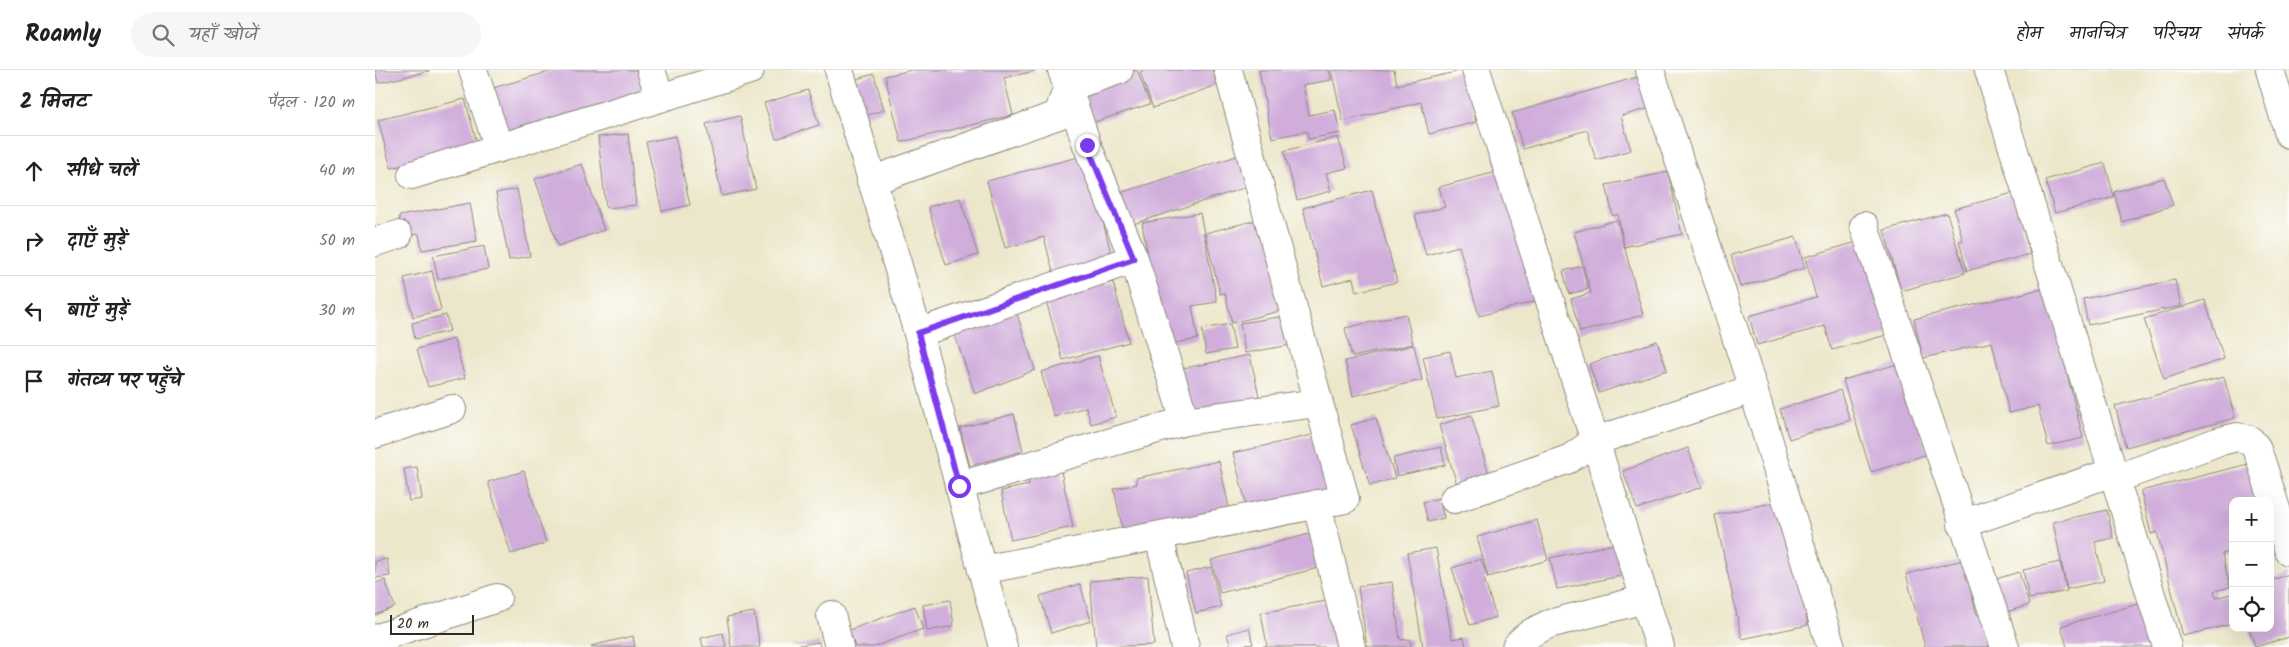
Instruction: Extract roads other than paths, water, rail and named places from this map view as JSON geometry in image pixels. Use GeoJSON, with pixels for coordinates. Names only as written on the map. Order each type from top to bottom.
{"type":"FeatureCollection","features":[{"type":"Feature","properties":{"kind":"street"},"geometry":{"type":"LineString","coordinates":[[473,70],[499,148]]}},
{"type":"Feature","properties":{"kind":"street"},"geometry":{"type":"LineString","coordinates":[[651,70],[660,98]]}},
{"type":"Feature","properties":{"kind":"street"},"geometry":{"type":"LineString","coordinates":[[412,175],[750,70]]}},
{"type":"Feature","properties":{"kind":"street"},"geometry":{"type":"LineString","coordinates":[[839,70],[918,333],[1003,647]]}},
{"type":"Feature","properties":{"kind":"street"},"geometry":{"type":"LineString","coordinates":[[1065,79],[1119,70]]}},
{"type":"Feature","properties":{"kind":"street"},"geometry":{"type":"LineString","coordinates":[[982,570],[1345,499],[1317,403],[1228,70]]}},
{"type":"Feature","properties":{"kind":"street"},"geometry":{"type":"LineString","coordinates":[[1476,70],[1660,647]]}},
{"type":"Feature","properties":{"kind":"street"},"geometry":{"type":"LineString","coordinates":[[1650,70],[1753,389],[1831,647]]}},
{"type":"Feature","properties":{"kind":"street"},"geometry":{"type":"LineString","coordinates":[[1989,70],[2167,647]]}},
{"type":"Feature","properties":{"kind":"street"},"geometry":{"type":"LineString","coordinates":[[2271,70],[2289,134]]}},
{"type":"Feature","properties":{"kind":"street"},"geometry":{"type":"LineString","coordinates":[[871,181],[1058,115],[1065,79]]}},
{"type":"Feature","properties":{"kind":"street"},"geometry":{"type":"LineString","coordinates":[[1065,79],[1087,145],[1134,259],[1185,421]]}},
{"type":"Feature","properties":{"kind":"street"},"geometry":{"type":"LineString","coordinates":[[1864,226],[2005,647]]}},
{"type":"Feature","properties":{"kind":"street"},"geometry":{"type":"LineString","coordinates":[[918,333],[1134,259]]}},
{"type":"Feature","properties":{"kind":"street"},"geometry":{"type":"LineString","coordinates":[[1454,499],[1569,459],[1595,441],[1753,389]]}},
{"type":"Feature","properties":{"kind":"street"},"geometry":{"type":"LineString","coordinates":[[959,486],[1185,421],[1317,403]]}},
{"type":"Feature","properties":{"kind":"street"},"geometry":{"type":"LineString","coordinates":[[375,434],[452,409]]}},
{"type":"Feature","properties":{"kind":"street"},"geometry":{"type":"LineString","coordinates":[[1963,524],[2237,437],[2250,440],[2256,448],[2289,551]]}},
{"type":"Feature","properties":{"kind":"street"},"geometry":{"type":"LineString","coordinates":[[1317,504],[1351,647]]}},
{"type":"Feature","properties":{"kind":"street"},"geometry":{"type":"LineString","coordinates":[[1159,536],[1185,647]]}},
{"type":"Feature","properties":{"kind":"street"},"geometry":{"type":"LineString","coordinates":[[375,639],[497,598]]}},
{"type":"Feature","properties":{"kind":"street"},"geometry":{"type":"LineString","coordinates":[[1516,647],[1529,634],[1549,624],[1645,599]]}},
{"type":"Feature","properties":{"kind":"street"},"geometry":{"type":"LineString","coordinates":[[831,615],[839,647]]}}]}
